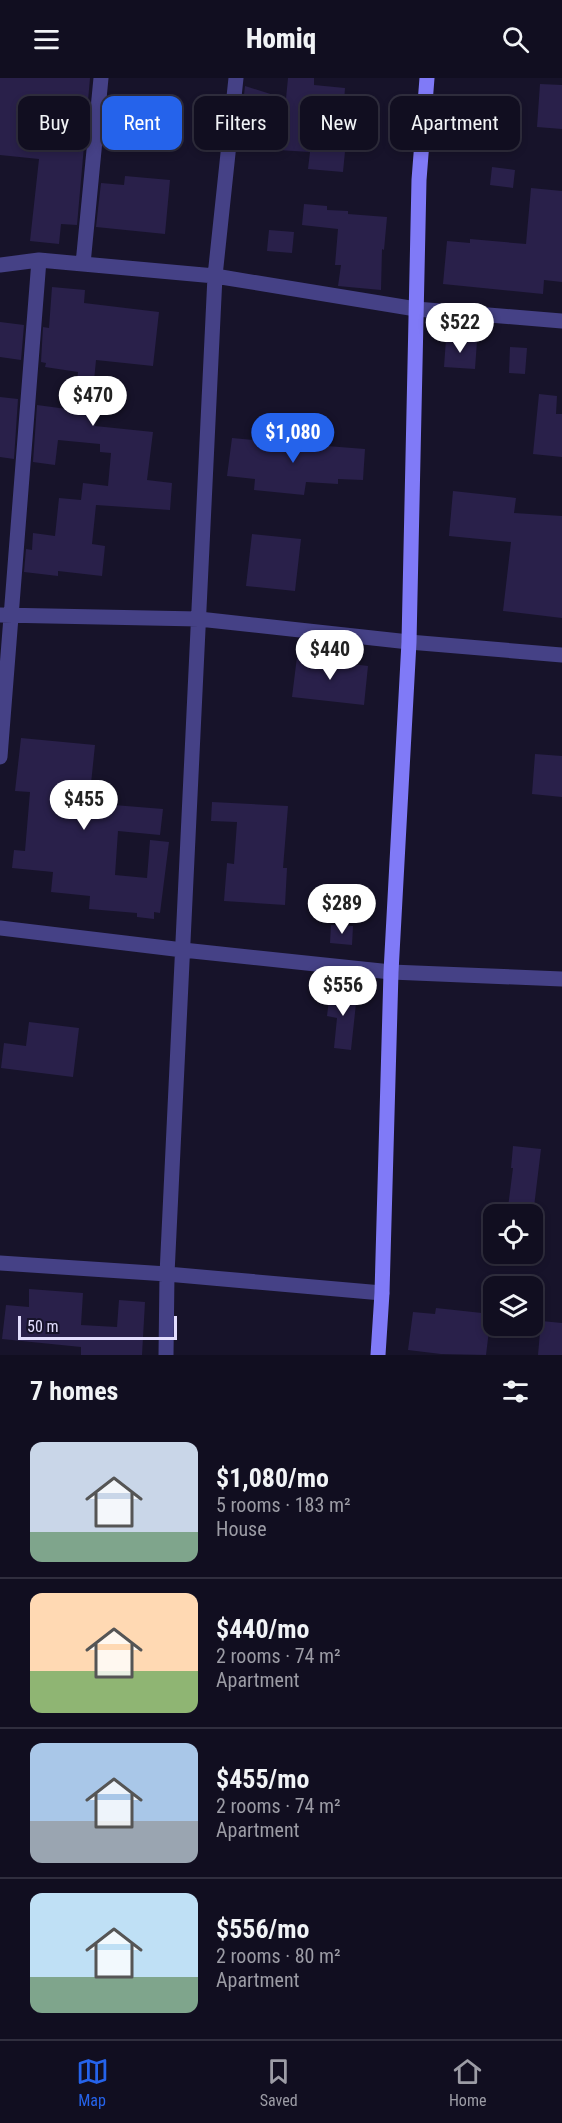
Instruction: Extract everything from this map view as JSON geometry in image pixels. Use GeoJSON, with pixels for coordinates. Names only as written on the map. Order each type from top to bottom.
{"type":"FeatureCollection","features":[{"type":"Feature","properties":{"kind":"main road"},"geometry":{"type":"LineString","coordinates":[[378,1355],[382,1293],[391,972],[409,642],[418,180],[427,78]]}},
{"type":"Feature","properties":{"kind":"street"},"geometry":{"type":"LineString","coordinates":[[83,264],[101,78]]}},
{"type":"Feature","properties":{"kind":"street"},"geometry":{"type":"LineString","coordinates":[[166,1355],[167,1274],[214,276],[236,78]]}},
{"type":"Feature","properties":{"kind":"street"},"geometry":{"type":"LineString","coordinates":[[0,757],[5,616],[39,260]]}},
{"type":"Feature","properties":{"kind":"street"},"geometry":{"type":"LineString","coordinates":[[0,265],[39,260],[214,276],[416,309],[562,321]]}},
{"type":"Feature","properties":{"kind":"street"},"geometry":{"type":"LineString","coordinates":[[5,616],[199,619],[409,642],[562,655]]}},
{"type":"Feature","properties":{"kind":"street"},"geometry":{"type":"LineString","coordinates":[[0,928],[391,972],[562,979]]}},
{"type":"Feature","properties":{"kind":"street"},"geometry":{"type":"LineString","coordinates":[[0,1263],[167,1274],[382,1293]]}},
{"type":"Feature","properties":{"kind":"building"},"geometry":{"type":"Polygon","coordinates":[[[0,78],[90,78],[88,96],[18,96],[18,150],[84,150],[77,225],[61,224],[59,244],[30,241],[39,159],[0,155],[0,78]]]}},
{"type":"Feature","properties":{"kind":"building"},"geometry":{"type":"Polygon","coordinates":[[[288,78],[314,78],[314,85],[345,88],[344,96],[300,96],[300,150],[345,150],[343,172],[308,169],[310,152],[277,150],[288,150],[288,78]]]}},
{"type":"Feature","properties":{"kind":"building"},"geometry":{"type":"Polygon","coordinates":[[[540,84],[562,85],[562,129],[537,127],[540,84]]]}},
{"type":"Feature","properties":{"kind":"building"},"geometry":{"type":"Polygon","coordinates":[[[245,86],[277,96],[244,96],[245,86]]]}},
{"type":"Feature","properties":{"kind":"building"},"geometry":{"type":"Polygon","coordinates":[[[492,167],[515,170],[513,188],[490,185],[492,167]]]}},
{"type":"Feature","properties":{"kind":"building"},"geometry":{"type":"Polygon","coordinates":[[[125,176],[170,180],[165,234],[96,227],[101,183],[124,185],[125,176]]]}},
{"type":"Feature","properties":{"kind":"building"},"geometry":{"type":"Polygon","coordinates":[[[531,188],[562,191],[562,282],[544,280],[543,294],[443,284],[447,241],[470,243],[470,239],[526,244],[531,188]]]}},
{"type":"Feature","properties":{"kind":"building"},"geometry":{"type":"Polygon","coordinates":[[[304,204],[327,206],[327,210],[348,211],[348,214],[387,217],[384,250],[382,249],[381,290],[338,286],[341,265],[335,265],[338,229],[302,225],[304,204]]]}},
{"type":"Feature","properties":{"kind":"building"},"geometry":{"type":"Polygon","coordinates":[[[269,230],[294,232],[292,253],[267,251],[269,230]]]}},
{"type":"Feature","properties":{"kind":"building"},"geometry":{"type":"Polygon","coordinates":[[[52,287],[85,290],[84,303],[159,312],[153,366],[96,360],[91,412],[97,413],[95,426],[153,432],[147,480],[172,483],[170,510],[96,505],[92,544],[105,546],[102,576],[58,571],[58,576],[24,572],[26,549],[32,550],[33,533],[55,536],[59,498],[81,500],[83,483],[108,486],[111,453],[100,452],[100,444],[58,440],[55,465],[33,462],[37,405],[74,410],[78,372],[45,367],[46,363],[41,362],[43,327],[49,328],[52,287]]]}},
{"type":"Feature","properties":{"kind":"building"},"geometry":{"type":"Polygon","coordinates":[[[0,322],[24,325],[21,360],[0,357],[0,322]]]}},
{"type":"Feature","properties":{"kind":"building"},"geometry":{"type":"Polygon","coordinates":[[[446,339],[477,341],[475,369],[444,367],[446,339]]]}},
{"type":"Feature","properties":{"kind":"building"},"geometry":{"type":"Polygon","coordinates":[[[510,347],[527,348],[525,374],[509,373],[510,347]]]}},
{"type":"Feature","properties":{"kind":"building"},"geometry":{"type":"Polygon","coordinates":[[[539,394],[557,396],[556,414],[562,414],[562,457],[533,454],[539,394]]]}},
{"type":"Feature","properties":{"kind":"building"},"geometry":{"type":"Polygon","coordinates":[[[0,397],[18,399],[14,459],[0,457],[0,397]]]}},
{"type":"Feature","properties":{"kind":"building"},"geometry":{"type":"Polygon","coordinates":[[[284,435],[302,438],[301,444],[365,449],[363,480],[338,479],[338,484],[306,482],[304,495],[254,490],[255,479],[227,476],[232,438],[283,443],[284,435]]]}},
{"type":"Feature","properties":{"kind":"building"},"geometry":{"type":"Polygon","coordinates":[[[453,491],[516,498],[514,513],[562,516],[562,618],[503,611],[511,542],[449,536],[453,491]]]}},
{"type":"Feature","properties":{"kind":"building"},"geometry":{"type":"Polygon","coordinates":[[[252,534],[301,539],[295,591],[246,586],[252,534]]]}},
{"type":"Feature","properties":{"kind":"building"},"geometry":{"type":"Polygon","coordinates":[[[297,657],[368,666],[364,705],[292,697],[297,657]]]}},
{"type":"Feature","properties":{"kind":"building"},"geometry":{"type":"Polygon","coordinates":[[[21,738],[95,745],[89,803],[163,809],[160,835],[118,831],[115,875],[147,878],[150,840],[169,842],[160,913],[154,912],[154,919],[137,917],[137,913],[89,909],[90,896],[51,892],[53,872],[12,868],[14,850],[25,851],[30,792],[15,791],[21,738]]]}},
{"type":"Feature","properties":{"kind":"building"},"geometry":{"type":"Polygon","coordinates":[[[535,754],[562,756],[562,797],[532,794],[535,754]]]}},
{"type":"Feature","properties":{"kind":"building"},"geometry":{"type":"Polygon","coordinates":[[[212,802],[288,806],[283,868],[287,868],[285,905],[224,901],[227,863],[234,864],[237,822],[211,821],[212,802]]]}},
{"type":"Feature","properties":{"kind":"building"},"geometry":{"type":"Polygon","coordinates":[[[331,925],[353,926],[352,945],[330,943],[331,925]]]}},
{"type":"Feature","properties":{"kind":"building"},"geometry":{"type":"Polygon","coordinates":[[[330,991],[357,994],[351,1050],[334,1048],[337,1018],[327,1016],[330,991]]]}},
{"type":"Feature","properties":{"kind":"building"},"geometry":{"type":"Polygon","coordinates":[[[29,1022],[79,1028],[73,1077],[1,1068],[4,1043],[26,1046],[29,1022]]]}},
{"type":"Feature","properties":{"kind":"building"},"geometry":{"type":"Polygon","coordinates":[[[513,1146],[541,1149],[534,1204],[508,1204],[513,1168],[511,1168],[513,1146]]]}},
{"type":"Feature","properties":{"kind":"building"},"geometry":{"type":"Polygon","coordinates":[[[29,1289],[83,1293],[81,1325],[117,1327],[119,1300],[145,1302],[142,1355],[81,1355],[81,1347],[2,1339],[6,1305],[29,1307],[29,1289]]]}},
{"type":"Feature","properties":{"kind":"building"},"geometry":{"type":"Polygon","coordinates":[[[436,1308],[483,1313],[483,1336],[488,1336],[486,1355],[441,1354],[408,1350],[413,1312],[435,1314],[436,1308]]]}},
{"type":"Feature","properties":{"kind":"building"},"geometry":{"type":"Polygon","coordinates":[[[543,1321],[562,1323],[562,1355],[538,1355],[540,1336],[543,1336],[543,1321]]]}}]}
